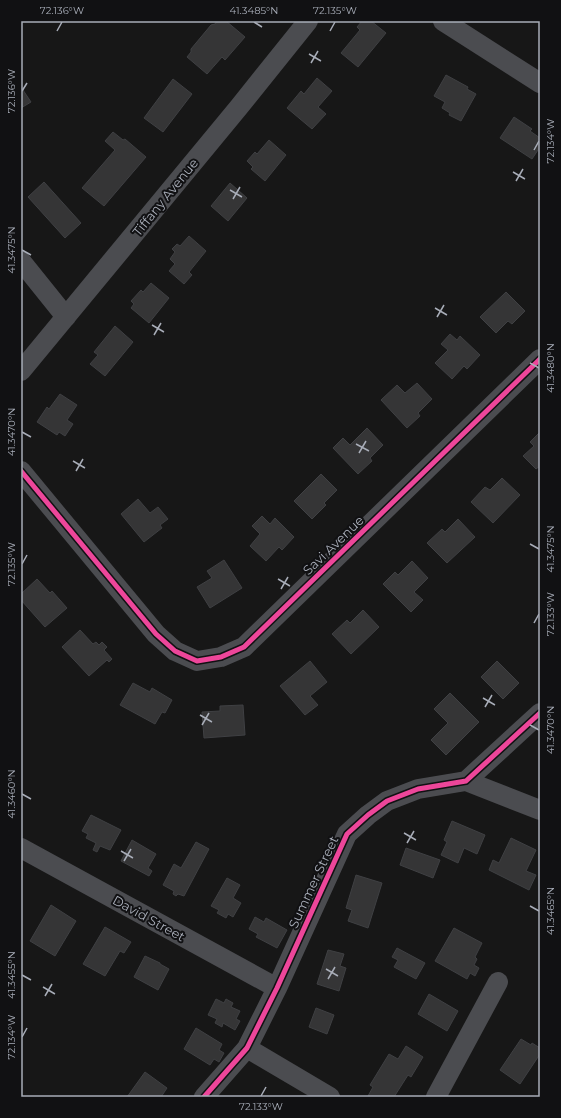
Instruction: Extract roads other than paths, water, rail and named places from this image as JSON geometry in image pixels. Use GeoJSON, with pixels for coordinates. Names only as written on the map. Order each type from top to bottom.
{"type":"FeatureCollection","features":[{"type":"Feature","properties":{"kind":"street","name":"Tiffany Avenue"},"geometry":{"type":"LineString","coordinates":[[21,371],[308,21]]}},
{"type":"Feature","properties":{"kind":"street"},"geometry":{"type":"LineString","coordinates":[[443,21],[540,83]]}},
{"type":"Feature","properties":{"kind":"street"},"geometry":{"type":"LineString","coordinates":[[21,261],[66,316]]}},
{"type":"Feature","properties":{"kind":"street","name":"Savi Avenue"},"geometry":{"type":"LineString","coordinates":[[21,471],[156,634],[175,651],[197,661],[220,657],[244,647],[540,359]]}},
{"type":"Feature","properties":{"kind":"street"},"geometry":{"type":"LineString","coordinates":[[540,713],[466,781],[540,810]]}},
{"type":"Feature","properties":{"kind":"street","name":"Summer Street"},"geometry":{"type":"LineString","coordinates":[[204,1097],[247,1048],[277,988],[348,834],[388,801],[418,789],[466,781]]}},
{"type":"Feature","properties":{"kind":"street","name":"David Street"},"geometry":{"type":"LineString","coordinates":[[21,848],[277,988]]}},
{"type":"Feature","properties":{"kind":"street"},"geometry":{"type":"LineString","coordinates":[[436,1097],[498,982]]}},
{"type":"Feature","properties":{"kind":"street"},"geometry":{"type":"LineString","coordinates":[[247,1048],[330,1097]]}}]}
